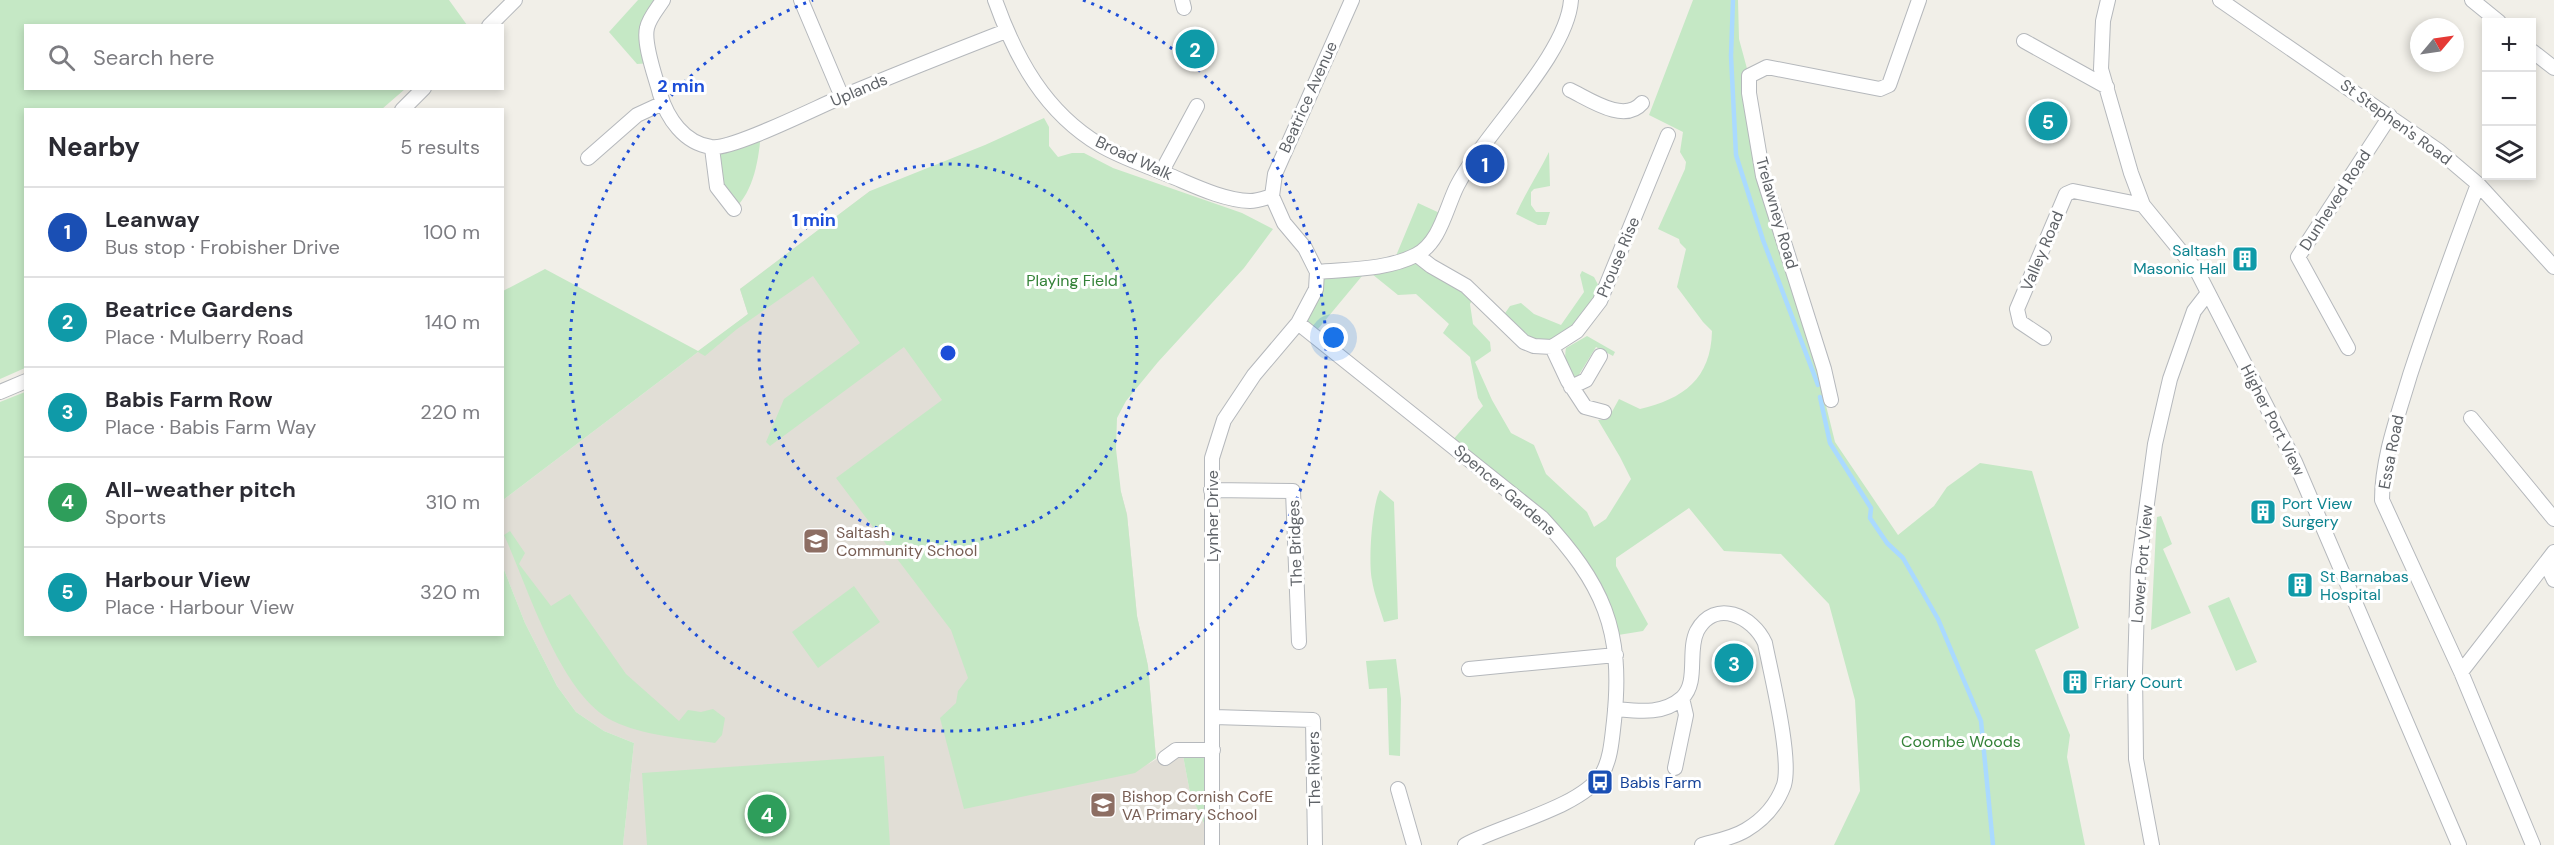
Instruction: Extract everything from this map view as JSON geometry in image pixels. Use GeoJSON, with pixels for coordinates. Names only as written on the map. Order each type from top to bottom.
{"type":"FeatureCollection","features":[{"type":"Feature","properties":{"kind":"street"},"geometry":{"type":"LineString","coordinates":[[491,24],[515,0]]}},
{"type":"Feature","properties":{"kind":"street"},"geometry":{"type":"LineString","coordinates":[[663,0],[647,28],[648,45],[663,103],[671,120],[682,132],[695,142],[712,148],[717,187],[734,210]]}},
{"type":"Feature","properties":{"kind":"street"},"geometry":{"type":"LineString","coordinates":[[801,0],[842,97]]}},
{"type":"Feature","properties":{"kind":"street","name":"Broad Walk"},"geometry":{"type":"LineString","coordinates":[[995,0],[1006,32],[1020,61],[1038,89],[1060,116],[1099,145],[1230,198],[1251,201],[1272,196]]}},
{"type":"Feature","properties":{"kind":"street","name":"Beatrice Avenue"},"geometry":{"type":"LineString","coordinates":[[1272,196],[1275,174],[1289,139],[1352,0]]}},
{"type":"Feature","properties":{"kind":"street"},"geometry":{"type":"LineString","coordinates":[[1272,196],[1284,223],[1305,248],[1317,272],[1393,263],[1417,255],[1434,238],[1469,164],[1549,56],[1570,13],[1571,0]]}},
{"type":"Feature","properties":{"kind":"street","name":"Trelawney Road"},"geometry":{"type":"LineString","coordinates":[[1825,393],[1763,176],[1749,93],[1749,76],[1767,67],[1880,89],[1889,85],[1919,0]]}},
{"type":"Feature","properties":{"kind":"street","name":"Higher Port View"},"geometry":{"type":"LineString","coordinates":[[2108,0],[2101,50],[2101,69],[2131,173],[2143,205],[2192,263],[2295,462],[2459,845]]}},
{"type":"Feature","properties":{"kind":"street","name":"St Stephen's Road"},"geometry":{"type":"LineString","coordinates":[[2220,0],[2439,151],[2478,184],[2554,267]]}},
{"type":"Feature","properties":{"kind":"street"},"geometry":{"type":"LineString","coordinates":[[2472,0],[2494,18]]}},
{"type":"Feature","properties":{"kind":"street","name":"Uplands"},"geometry":{"type":"LineString","coordinates":[[712,148],[761,132],[1006,32]]}},
{"type":"Feature","properties":{"kind":"street"},"geometry":{"type":"LineString","coordinates":[[2024,41],[2106,87]]}},
{"type":"Feature","properties":{"kind":"street"},"geometry":{"type":"LineString","coordinates":[[2536,54],[2554,68]]}},
{"type":"Feature","properties":{"kind":"street"},"geometry":{"type":"LineString","coordinates":[[404,108],[421,90]]}},
{"type":"Feature","properties":{"kind":"street"},"geometry":{"type":"LineString","coordinates":[[1570,90],[1620,112],[1631,112],[1642,103]]}},
{"type":"Feature","properties":{"kind":"street"},"geometry":{"type":"LineString","coordinates":[[588,158],[638,115],[663,103]]}},
{"type":"Feature","properties":{"kind":"street"},"geometry":{"type":"LineString","coordinates":[[1162,171],[1197,106]]}},
{"type":"Feature","properties":{"kind":"street","name":"Dunheved Road"},"geometry":{"type":"LineString","coordinates":[[2348,348],[2298,257],[2390,116]]}},
{"type":"Feature","properties":{"kind":"street","name":"Prouse Rise"},"geometry":{"type":"LineString","coordinates":[[1552,348],[1576,331],[1600,301],[1668,135]]}},
{"type":"Feature","properties":{"kind":"street","name":"Essa Road"},"geometry":{"type":"LineString","coordinates":[[2478,184],[2435,298],[2396,421],[2382,484],[2382,500],[2461,672],[2533,845]]}},
{"type":"Feature","properties":{"kind":"street","name":"Valley Road"},"geometry":{"type":"LineString","coordinates":[[2044,338],[2020,322],[2017,309],[2066,194],[2073,191],[2143,205]]}},
{"type":"Feature","properties":{"kind":"street"},"geometry":{"type":"LineString","coordinates":[[1417,255],[1431,266],[1466,286],[1524,342],[1534,346],[1552,348],[1571,387],[1585,407],[1604,411]]}},
{"type":"Feature","properties":{"kind":"street","name":"Lynher Drive"},"geometry":{"type":"LineString","coordinates":[[1212,845],[1214,717],[1212,458],[1224,420],[1254,375],[1298,323],[1316,289],[1317,272]]}},
{"type":"Feature","properties":{"kind":"street","name":"Lower Port View"},"geometry":{"type":"LineString","coordinates":[[2152,845],[2136,759],[2135,672],[2138,570],[2155,444],[2170,379],[2194,311],[2208,293]]}},
{"type":"Feature","properties":{"kind":"street","name":"Spencer Gardens"},"geometry":{"type":"LineString","coordinates":[[1298,323],[1542,518],[1569,547],[1588,574],[1607,612],[1616,655],[1615,709],[1611,747],[1602,774],[1583,792],[1559,806],[1481,836],[1465,845]]}},
{"type":"Feature","properties":{"kind":"street"},"geometry":{"type":"LineString","coordinates":[[1571,387],[1586,381],[1600,356]]}},
{"type":"Feature","properties":{"kind":"street"},"geometry":{"type":"LineString","coordinates":[[0,392],[24,382]]}},
{"type":"Feature","properties":{"kind":"street"},"geometry":{"type":"LineString","coordinates":[[2471,418],[2554,519]]}},
{"type":"Feature","properties":{"kind":"street","name":"The Bridges"},"geometry":{"type":"LineString","coordinates":[[1211,490],[1293,491],[1299,642]]}},
{"type":"Feature","properties":{"kind":"street"},"geometry":{"type":"LineString","coordinates":[[2461,672],[2550,557]]}},
{"type":"Feature","properties":{"kind":"street"},"geometry":{"type":"LineString","coordinates":[[2550,557],[2554,580]]}},
{"type":"Feature","properties":{"kind":"street"},"geometry":{"type":"LineString","coordinates":[[1615,709],[1648,712],[1665,708],[1682,698],[1689,688],[1693,644],[1697,632],[1704,622],[1718,614],[1731,612],[1744,617],[1760,632],[1766,643],[1783,739],[1786,766],[1784,784],[1775,805],[1746,838],[1702,845]]}},
{"type":"Feature","properties":{"kind":"street"},"geometry":{"type":"LineString","coordinates":[[1469,669],[1616,655]]}},
{"type":"Feature","properties":{"kind":"street"},"geometry":{"type":"LineString","coordinates":[[1675,768],[1686,715],[1682,698]]}},
{"type":"Feature","properties":{"kind":"street","name":"The Rivers"},"geometry":{"type":"LineString","coordinates":[[1214,717],[1313,720],[1316,845]]}},
{"type":"Feature","properties":{"kind":"street"},"geometry":{"type":"LineString","coordinates":[[1165,758],[1176,750],[1213,750]]}},
{"type":"Feature","properties":{"kind":"street"},"geometry":{"type":"LineString","coordinates":[[1398,789],[1414,845]]}},
{"type":"Feature","properties":{"kind":"shaded area","name":"Saltash Community School"},"geometry":{"type":"Polygon","coordinates":[[[870,191],[1121,492],[1127,514],[1137,616],[1148,666],[1156,758],[1147,765],[1171,750],[1182,750],[1190,793],[1207,830],[1207,845],[623,845],[634,743],[604,731],[576,712],[557,686],[525,623],[504,570],[504,499],[748,314],[740,289],[870,191]]]}},
{"type":"Feature","properties":{"kind":"green space"},"geometry":{"type":"Polygon","coordinates":[[[0,0],[449,0],[466,24],[24,24],[24,90],[404,90],[383,108],[24,108],[24,368],[0,379],[0,0]]]}},
{"type":"Feature","properties":{"kind":"green space"},"geometry":{"type":"Polygon","coordinates":[[[638,0],[663,0],[647,28],[652,63],[637,64],[609,32],[638,0]]]}},
{"type":"Feature","properties":{"kind":"green space","name":"Coombe Woods"},"geometry":{"type":"Polygon","coordinates":[[[1693,0],[1738,0],[1739,39],[1749,76],[1749,93],[1835,442],[1898,535],[1934,506],[1947,487],[1980,463],[2032,471],[2079,628],[2035,650],[2070,735],[2067,757],[2085,845],[1834,845],[1860,791],[1855,700],[1829,604],[1781,554],[1724,551],[1689,508],[1616,558],[1616,566],[1648,624],[1643,631],[1612,636],[1569,547],[1450,443],[1483,406],[1478,398],[1470,357],[1443,333],[1449,324],[1416,294],[1398,295],[1367,270],[1313,335],[1298,323],[1317,272],[1393,263],[1418,203],[1444,215],[1418,254],[1475,295],[1470,304],[1473,324],[1490,342],[1491,351],[1475,362],[1492,400],[1511,433],[1534,445],[1546,474],[1587,512],[1594,527],[1606,519],[1631,479],[1598,420],[1608,419],[1619,399],[1640,409],[1681,393],[1700,374],[1710,348],[1712,331],[1677,287],[1686,249],[1679,239],[1658,229],[1685,169],[1686,162],[1680,152],[1683,132],[1649,115],[1693,0]]]}},
{"type":"Feature","properties":{"kind":"green space","name":"Playing Field"},"geometry":{"type":"Polygon","coordinates":[[[1044,118],[1049,127],[1049,146],[1058,157],[1072,153],[1084,153],[1113,168],[1242,213],[1273,229],[1244,268],[1158,362],[1126,401],[1117,418],[1116,449],[1121,492],[1127,515],[1137,616],[1148,666],[1156,758],[1135,773],[964,809],[940,718],[956,703],[958,691],[968,678],[951,630],[836,478],[942,400],[904,347],[770,446],[766,442],[784,399],[860,343],[813,276],[737,329],[705,356],[698,352],[504,499],[504,290],[545,269],[698,351],[748,314],[740,289],[870,191],[985,145],[1044,118]]]}},
{"type":"Feature","properties":{"kind":"green space"},"geometry":{"type":"Polygon","coordinates":[[[761,132],[759,153],[751,184],[741,202],[734,209],[717,187],[712,148],[761,132]]]}},
{"type":"Feature","properties":{"kind":"green space"},"geometry":{"type":"Polygon","coordinates":[[[1549,152],[1550,186],[1534,189],[1531,192],[1531,205],[1536,212],[1550,212],[1546,225],[1538,225],[1516,214],[1549,152]]]}},
{"type":"Feature","properties":{"kind":"green space"},"geometry":{"type":"Polygon","coordinates":[[[1582,271],[1594,277],[1603,294],[1577,331],[1534,346],[1501,319],[1510,306],[1521,303],[1534,314],[1561,325],[1584,292],[1580,275],[1582,271]]]}},
{"type":"Feature","properties":{"kind":"green space"},"geometry":{"type":"Polygon","coordinates":[[[1587,336],[1615,352],[1613,356],[1596,347],[1577,378],[1572,377],[1566,363],[1566,348],[1587,336]]]}},
{"type":"Feature","properties":{"kind":"green space"},"geometry":{"type":"Polygon","coordinates":[[[24,392],[24,636],[504,636],[504,570],[525,623],[557,686],[576,712],[604,731],[634,743],[623,845],[0,845],[0,402],[24,392]]]}},
{"type":"Feature","properties":{"kind":"green space"},"geometry":{"type":"Polygon","coordinates":[[[1380,490],[1394,502],[1398,619],[1384,622],[1373,585],[1370,560],[1373,520],[1380,490]]]}},
{"type":"Feature","properties":{"kind":"green space"},"geometry":{"type":"Polygon","coordinates":[[[2161,516],[2172,544],[2163,549],[2191,613],[2151,630],[2157,517],[2161,516]]]}},
{"type":"Feature","properties":{"kind":"green space"},"geometry":{"type":"Polygon","coordinates":[[[510,531],[525,553],[519,564],[551,606],[570,594],[626,674],[679,721],[688,710],[701,712],[713,709],[725,718],[722,735],[715,743],[637,730],[613,721],[594,708],[577,688],[548,638],[504,535],[510,531]]]}},
{"type":"Feature","properties":{"kind":"green space"},"geometry":{"type":"Polygon","coordinates":[[[854,586],[880,622],[818,668],[792,632],[854,586]]]}},
{"type":"Feature","properties":{"kind":"green space"},"geometry":{"type":"Polygon","coordinates":[[[2229,597],[2257,662],[2236,671],[2208,606],[2229,597]]]}},
{"type":"Feature","properties":{"kind":"green space"},"geometry":{"type":"Polygon","coordinates":[[[1396,659],[1401,699],[1400,756],[1389,755],[1387,688],[1369,689],[1366,661],[1396,659]]]}},
{"type":"Feature","properties":{"kind":"green space"},"geometry":{"type":"Polygon","coordinates":[[[1182,750],[1209,752],[1207,830],[1190,793],[1182,750]]]}},
{"type":"Feature","properties":{"kind":"green space"},"geometry":{"type":"Polygon","coordinates":[[[884,756],[890,845],[647,845],[642,773],[884,756]]]}},
{"type":"Feature","properties":{"kind":"waterway"},"geometry":{"type":"LineString","coordinates":[[1733,0],[1731,56],[1736,155],[1763,240],[1818,385]]}},
{"type":"Feature","properties":{"kind":"waterway"},"geometry":{"type":"LineString","coordinates":[[1820,397],[1830,443],[1871,508],[1870,518],[1887,543],[1903,558],[1938,619],[1981,721],[1993,845]]}},
{"type":"Feature","properties":{"kind":"place","name":"Beatrice Gardens"},"geometry":{"type":"Point","coordinates":[1195,49]}},
{"type":"Feature","properties":{"kind":"place","name":"Harbour View"},"geometry":{"type":"Point","coordinates":[2048,121]}},
{"type":"Feature","properties":{"kind":"place","name":"Leanway"},"geometry":{"type":"Point","coordinates":[1485,164]}},
{"type":"Feature","properties":{"kind":"place","name":"Saltash Masonic Hall"},"geometry":{"type":"Point","coordinates":[2245,259]}},
{"type":"Feature","properties":{"kind":"place","name":"Port View Surgery"},"geometry":{"type":"Point","coordinates":[2263,512]}},
{"type":"Feature","properties":{"kind":"place","name":"Saltash Community School"},"geometry":{"type":"Point","coordinates":[816,541]}},
{"type":"Feature","properties":{"kind":"place","name":"St Barnabas Hospital"},"geometry":{"type":"Point","coordinates":[2300,585]}},
{"type":"Feature","properties":{"kind":"place","name":"Babis Farm Row"},"geometry":{"type":"Point","coordinates":[1734,663]}},
{"type":"Feature","properties":{"kind":"place","name":"Friary Court"},"geometry":{"type":"Point","coordinates":[2075,682]}},
{"type":"Feature","properties":{"kind":"place","name":"Babis Farm"},"geometry":{"type":"Point","coordinates":[1600,782]}},
{"type":"Feature","properties":{"kind":"place","name":"Bishop Cornish CofE VA Primary School"},"geometry":{"type":"Point","coordinates":[1103,805]}},
{"type":"Feature","properties":{"kind":"place","name":"All-weather pitch"},"geometry":{"type":"Point","coordinates":[767,814]}}]}
